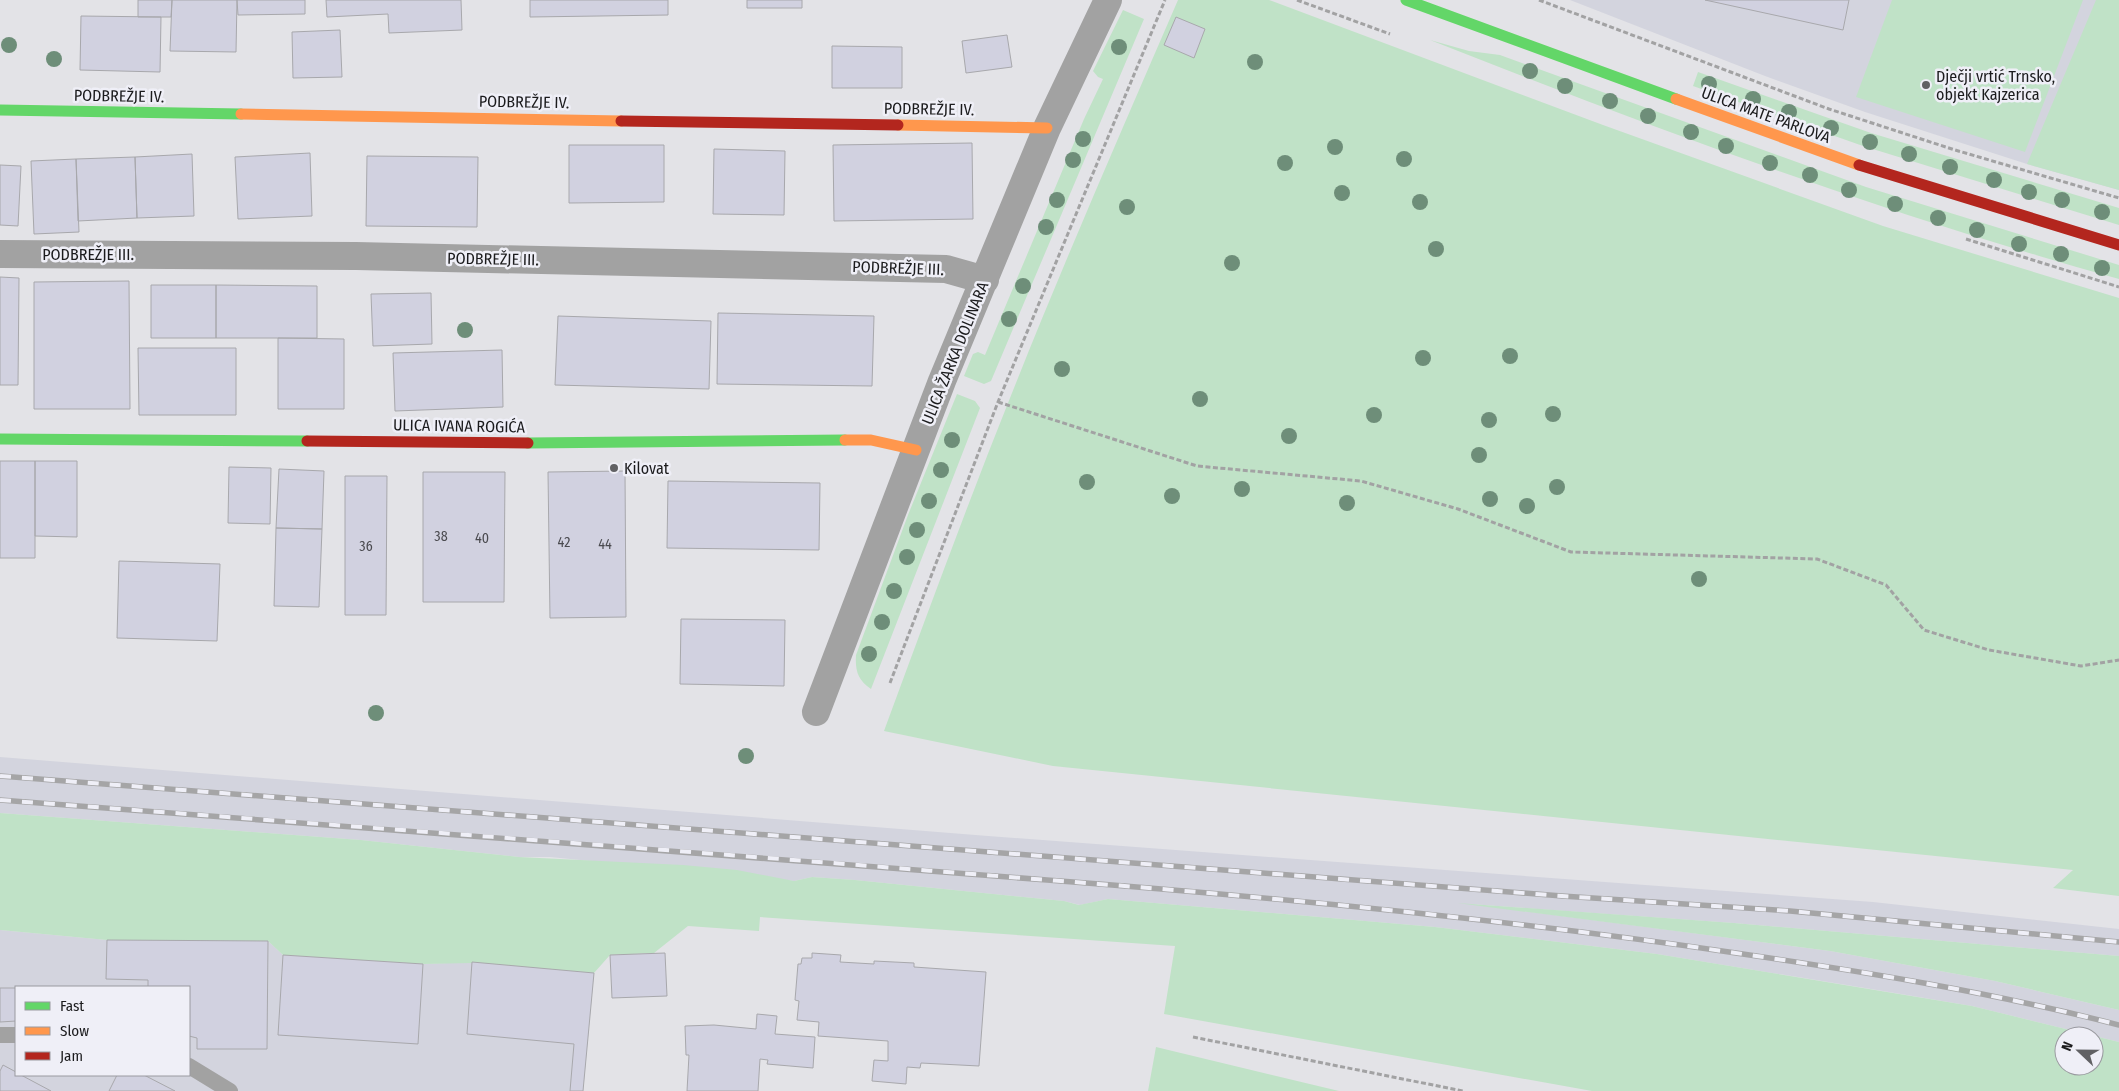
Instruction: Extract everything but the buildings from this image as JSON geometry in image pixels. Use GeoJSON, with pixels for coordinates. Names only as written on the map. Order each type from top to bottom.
{"type":"FeatureCollection","features":[{"type":"Feature","properties":{"kind":"street","name":"ULICA ŽARKA DOLINARA"},"geometry":{"type":"LineString","coordinates":[[816,712],[916,450],[984,280],[1047,128],[1108,0]]}},
{"type":"Feature","properties":{"kind":"street","name":"ULICA MATE PARLOVA"},"geometry":{"type":"LineString","coordinates":[[1406,0],[1827,155],[1921,186],[2119,244]]}},
{"type":"Feature","properties":{"kind":"street","name":"PODBREŽJE IV."},"geometry":{"type":"LineString","coordinates":[[0,110],[1047,128]]}},
{"type":"Feature","properties":{"kind":"street","name":"PODBREŽJE III."},"geometry":{"type":"LineString","coordinates":[[0,254],[366,256],[946,269],[984,280]]}},
{"type":"Feature","properties":{"kind":"street","name":"ULICA IVANA ROGIĆA"},"geometry":{"type":"LineString","coordinates":[[0,439],[533,443],[870,440],[916,450]]}},
{"type":"Feature","properties":{"kind":"lane"},"geometry":{"type":"LineString","coordinates":[[0,1035],[15,1035]]}},
{"type":"Feature","properties":{"kind":"lane"},"geometry":{"type":"LineString","coordinates":[[190,1067],[230,1091]]}},
{"type":"Feature","properties":{"kind":"path"},"geometry":{"type":"LineString","coordinates":[[890,683],[998,402],[1164,0]]}},
{"type":"Feature","properties":{"kind":"path"},"geometry":{"type":"LineString","coordinates":[[1538,0],[1829,108],[1955,150],[2119,198]]}},
{"type":"Feature","properties":{"kind":"path"},"geometry":{"type":"LineString","coordinates":[[998,402],[1197,466],[1361,482],[1458,509],[1571,552],[1817,559],[1886,584],[1924,630],[1989,650],[2081,666],[2119,660]]}},
{"type":"Feature","properties":{"kind":"path"},"geometry":{"type":"LineString","coordinates":[[1193,1037],[1463,1091]]}},
{"type":"Feature","properties":{"kind":"shaded area","name":"Dječji vrtić Trnsko, objekt Kajzerica"},"geometry":{"type":"Polygon","coordinates":[[[1570,0],[2119,0],[2119,190],[2027,164],[1865,112],[1765,76],[1570,0]]]}},
{"type":"Feature","properties":{"kind":"shaded area"},"geometry":{"type":"Polygon","coordinates":[[[0,757],[988,836],[1873,902],[2119,929],[2119,956],[1734,923],[1470,904],[1830,951],[1995,981],[2119,1010],[2119,1042],[2104,1038],[2104,1026],[2054,1026],[1972,1006],[1657,954],[1435,927],[1108,899],[1080,905],[1064,901],[855,880],[812,877],[794,881],[550,857],[519,857],[361,840],[0,813],[0,757]]]}},
{"type":"Feature","properties":{"kind":"shaded area"},"geometry":{"type":"Polygon","coordinates":[[[0,930],[107,940],[268,941],[283,955],[423,964],[472,962],[594,973],[583,1091],[0,1091],[0,930]]]}},
{"type":"Feature","properties":{"kind":"green space"},"geometry":{"type":"Polygon","coordinates":[[[1178,0],[1269,0],[1603,125],[1883,226],[2119,298],[2119,896],[2053,888],[2073,870],[1053,766],[884,731],[962,522],[1030,348],[1092,198],[1178,0]]]}},
{"type":"Feature","properties":{"kind":"green space"},"geometry":{"type":"Polygon","coordinates":[[[1892,0],[2083,0],[2025,152],[1856,97],[1892,0]]]}},
{"type":"Feature","properties":{"kind":"green space"},"geometry":{"type":"Polygon","coordinates":[[[2096,0],[2119,0],[2119,190],[2027,164],[2096,0]]]}},
{"type":"Feature","properties":{"kind":"green space"},"geometry":{"type":"Polygon","coordinates":[[[1123,10],[1144,19],[991,381],[984,384],[964,376],[973,354],[978,352],[985,355],[1084,119],[1103,79],[1098,77],[1093,71],[1123,10]]]}},
{"type":"Feature","properties":{"kind":"green space"},"geometry":{"type":"Polygon","coordinates":[[[1430,40],[1469,51],[1500,55],[1866,187],[2119,265],[2119,279],[1944,227],[1771,168],[1600,106],[1430,40]]]}},
{"type":"Feature","properties":{"kind":"green space"},"geometry":{"type":"Polygon","coordinates":[[[1698,72],[1871,133],[2119,208],[2119,225],[1863,146],[1693,86],[1698,72]]]}},
{"type":"Feature","properties":{"kind":"green space"},"geometry":{"type":"Polygon","coordinates":[[[957,394],[975,401],[980,408],[871,689],[858,675],[856,655],[908,515],[957,394]]]}},
{"type":"Feature","properties":{"kind":"green space"},"geometry":{"type":"Polygon","coordinates":[[[0,813],[361,840],[519,857],[683,865],[737,870],[794,881],[812,877],[855,880],[1064,901],[1079,905],[1108,899],[1435,927],[1657,954],[1972,1006],[2054,1026],[2054,1076],[2104,1076],[2104,1038],[2119,1042],[2119,1091],[1592,1091],[1164,1014],[1175,946],[760,917],[759,931],[688,926],[654,953],[610,955],[594,973],[472,963],[423,964],[283,955],[268,941],[107,940],[0,930],[0,813]]]}},
{"type":"Feature","properties":{"kind":"green space"},"geometry":{"type":"Polygon","coordinates":[[[1457,903],[1734,923],[2119,956],[2119,1010],[1995,981],[1830,951],[1457,903]]]}},
{"type":"Feature","properties":{"kind":"green space"},"geometry":{"type":"Polygon","coordinates":[[[1156,1047],[1339,1091],[1148,1091],[1156,1047]]]}},
{"type":"Feature","properties":{"kind":"railway"},"geometry":{"type":"LineString","coordinates":[[0,776],[1562,896],[1790,911],[2119,942]]}},
{"type":"Feature","properties":{"kind":"railway"},"geometry":{"type":"LineString","coordinates":[[0,800],[1132,887],[1474,919],[1729,952],[1925,983],[2022,1002],[2119,1025]]}},
{"type":"Feature","properties":{"kind":"traffic: fast"},"geometry":{"type":"LineString","coordinates":[[1406,0],[1676,99]]}},
{"type":"Feature","properties":{"kind":"traffic: fast"},"geometry":{"type":"LineString","coordinates":[[0,110],[241,114]]}},
{"type":"Feature","properties":{"kind":"traffic: fast"},"geometry":{"type":"LineString","coordinates":[[0,439],[307,441]]}},
{"type":"Feature","properties":{"kind":"traffic: fast"},"geometry":{"type":"LineString","coordinates":[[528,443],[845,440]]}},
{"type":"Feature","properties":{"kind":"traffic: slow"},"geometry":{"type":"LineString","coordinates":[[1676,99],[1859,165]]}},
{"type":"Feature","properties":{"kind":"traffic: slow"},"geometry":{"type":"LineString","coordinates":[[241,114],[621,121]]}},
{"type":"Feature","properties":{"kind":"traffic: slow"},"geometry":{"type":"LineString","coordinates":[[898,125],[1047,128]]}},
{"type":"Feature","properties":{"kind":"traffic: slow"},"geometry":{"type":"LineString","coordinates":[[845,440],[871,440],[916,450]]}},
{"type":"Feature","properties":{"kind":"traffic: jam"},"geometry":{"type":"LineString","coordinates":[[621,121],[898,125]]}},
{"type":"Feature","properties":{"kind":"traffic: jam"},"geometry":{"type":"LineString","coordinates":[[1859,165],[2119,245]]}},
{"type":"Feature","properties":{"kind":"traffic: jam"},"geometry":{"type":"LineString","coordinates":[[307,441],[528,443]]}},
{"type":"Feature","properties":{"kind":"place","name":"Dječji vrtić Trnsko, objekt Kajzerica"},"geometry":{"type":"Point","coordinates":[1926,85]}},
{"type":"Feature","properties":{"kind":"place","name":"Kilovat"},"geometry":{"type":"Point","coordinates":[614,468]}}]}
